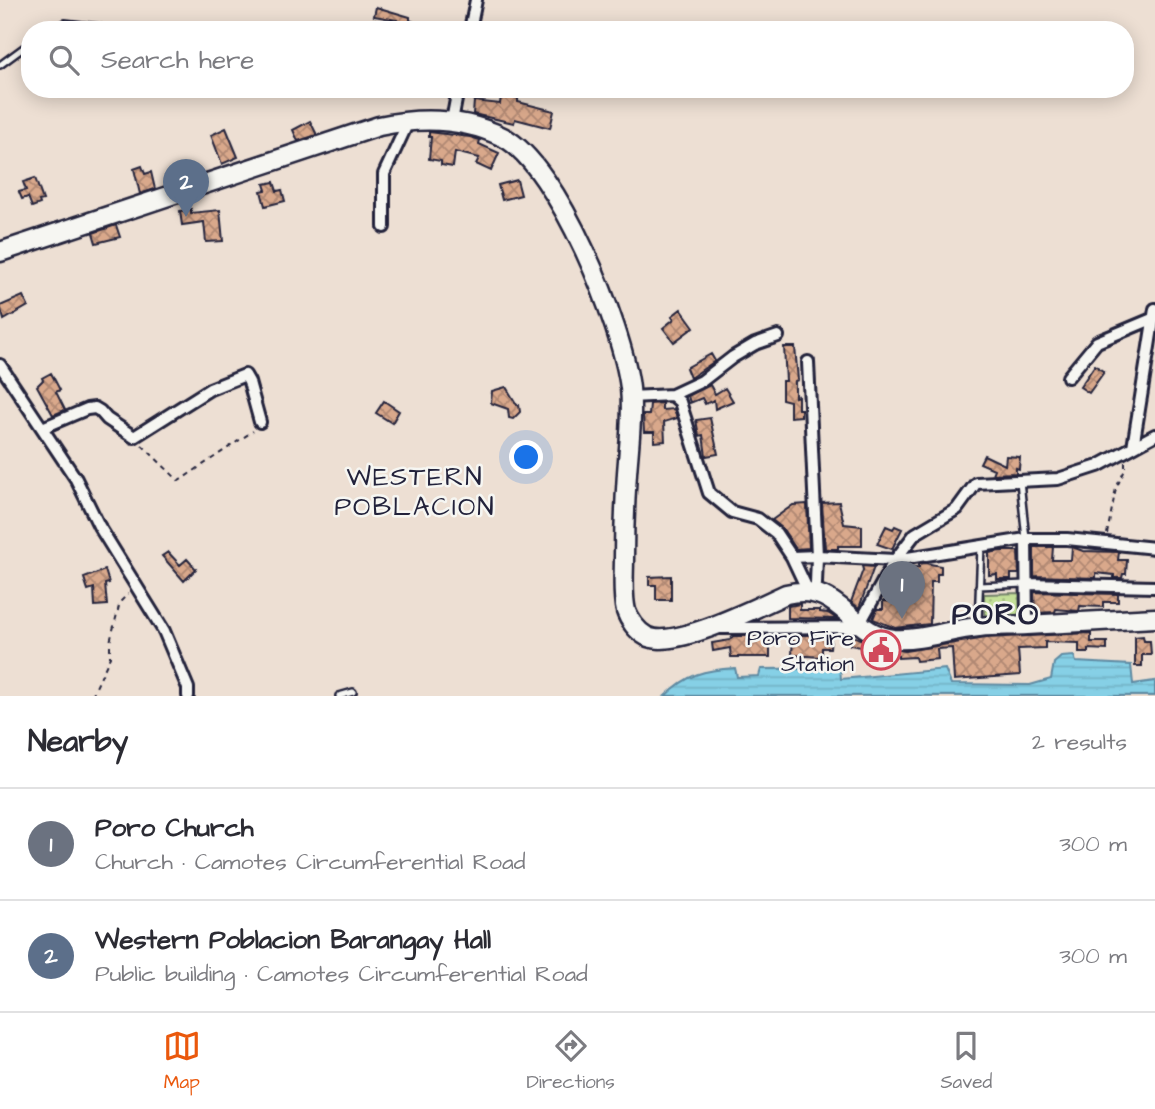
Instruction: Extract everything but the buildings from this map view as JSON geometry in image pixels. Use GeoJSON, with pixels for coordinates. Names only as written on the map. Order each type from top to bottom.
{"type":"FeatureCollection","features":[{"type":"Feature","properties":{"kind":"main road"},"geometry":{"type":"LineString","coordinates":[[0,252],[379,126],[409,120],[452,121],[504,138],[534,162],[561,205],[601,287],[616,327],[631,397],[625,518],[626,609],[629,619],[646,636],[684,636],[786,594],[810,591],[828,598],[882,637],[903,639],[978,627],[1155,618]]}},
{"type":"Feature","properties":{"kind":"street"},"geometry":{"type":"LineString","coordinates":[[472,21],[476,0]]}},
{"type":"Feature","properties":{"kind":"street"},"geometry":{"type":"LineString","coordinates":[[452,121],[456,98]]}},
{"type":"Feature","properties":{"kind":"street"},"geometry":{"type":"LineString","coordinates":[[384,227],[384,174],[409,120]]}},
{"type":"Feature","properties":{"kind":"street"},"geometry":{"type":"LineString","coordinates":[[1068,377],[1097,342],[1154,314]]}},
{"type":"Feature","properties":{"kind":"street"},"geometry":{"type":"LineString","coordinates":[[1130,449],[1154,314]]}},
{"type":"Feature","properties":{"kind":"street"},"geometry":{"type":"LineString","coordinates":[[631,397],[672,395],[702,381],[755,344],[778,336]]}},
{"type":"Feature","properties":{"kind":"street"},"geometry":{"type":"LineString","coordinates":[[672,395],[680,402],[709,493],[732,512],[758,519],[776,533],[793,557],[810,591],[816,584],[817,556],[808,362]]}},
{"type":"Feature","properties":{"kind":"street"},"geometry":{"type":"LineString","coordinates":[[0,365],[76,479],[99,526],[164,631],[188,688],[188,696]]}},
{"type":"Feature","properties":{"kind":"street"},"geometry":{"type":"LineString","coordinates":[[42,428],[86,409],[95,408],[134,437],[210,388],[245,375],[260,422]]}},
{"type":"Feature","properties":{"kind":"street"},"geometry":{"type":"LineString","coordinates":[[707,628],[862,625],[895,560],[915,534],[957,509],[976,483],[1058,479],[1098,466],[1155,435]]}},
{"type":"Feature","properties":{"kind":"street"},"geometry":{"type":"LineString","coordinates":[[793,557],[895,560],[1026,539],[1067,539],[1155,548]]}},
{"type":"Feature","properties":{"kind":"street"},"geometry":{"type":"LineString","coordinates":[[1026,539],[1027,625]]}},
{"type":"Feature","properties":{"kind":"street"},"geometry":{"type":"LineString","coordinates":[[1027,584],[1155,587]]}},
{"type":"Feature","properties":{"kind":"lane"},"geometry":{"type":"LineString","coordinates":[[0,65],[21,50]]}},
{"type":"Feature","properties":{"kind":"lane"},"geometry":{"type":"LineString","coordinates":[[1020,481],[1026,539]]}},
{"type":"Feature","properties":{"kind":"lane"},"geometry":{"type":"LineString","coordinates":[[978,627],[981,545]]}},
{"type":"Feature","properties":{"kind":"lane"},"geometry":{"type":"LineString","coordinates":[[979,586],[1027,584]]}},
{"type":"Feature","properties":{"kind":"lane"},"geometry":{"type":"LineString","coordinates":[[338,696],[354,692]]}},
{"type":"Feature","properties":{"kind":"path"},"geometry":{"type":"LineString","coordinates":[[134,437],[179,481],[257,428],[260,422]]}},
{"type":"Feature","properties":{"kind":"path"},"geometry":{"type":"LineString","coordinates":[[1106,543],[1116,488],[1125,470],[1130,449]]}},
{"type":"Feature","properties":{"kind":"path"},"geometry":{"type":"LineString","coordinates":[[92,696],[110,657],[110,642],[120,602],[127,596],[133,580]]}},
{"type":"Feature","properties":{"kind":"green space"},"geometry":{"type":"Polygon","coordinates":[[[1022,593],[1023,621],[985,621],[984,594],[1022,593]]]}},
{"type":"Feature","properties":{"kind":"water"},"geometry":{"type":"Polygon","coordinates":[[[1074,656],[1076,662],[1131,665],[1133,684],[1155,681],[1155,696],[665,696],[697,674],[735,668],[737,677],[759,676],[761,669],[840,668],[841,679],[945,669],[951,684],[1030,685],[1051,679],[1054,663],[1061,657],[1074,656]]]}},
{"type":"Feature","properties":{"kind":"place","name":"Western Poblacion Barangay Hall"},"geometry":{"type":"Point","coordinates":[186,217]}},
{"type":"Feature","properties":{"kind":"place","name":"Poro Church"},"geometry":{"type":"Point","coordinates":[902,619]}},
{"type":"Feature","properties":{"kind":"place","name":"Poro Fire Station"},"geometry":{"type":"Point","coordinates":[881,650]}},
{"type":"Feature","properties":{"kind":"district","name":"WESTERN POBLACION"},"geometry":{"type":"Point","coordinates":[415,491]}},
{"type":"Feature","properties":{"kind":"district","name":"PORO"},"geometry":{"type":"Point","coordinates":[996,614]}}]}
